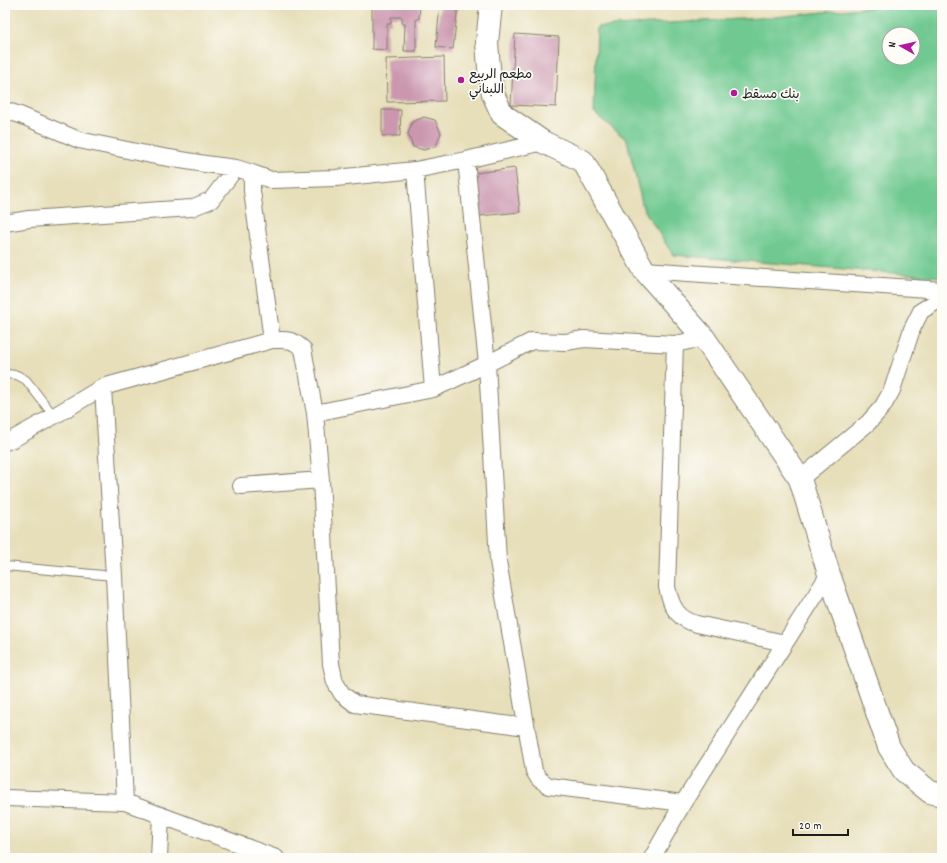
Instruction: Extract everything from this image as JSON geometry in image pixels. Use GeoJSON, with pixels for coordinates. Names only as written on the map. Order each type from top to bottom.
{"type":"FeatureCollection","features":[{"type":"Feature","properties":{"kind":"street"},"geometry":{"type":"LineString","coordinates":[[491,5],[487,42],[489,68],[493,94],[502,114],[543,142],[583,161],[644,270],[704,338],[800,479],[828,574],[889,747],[904,771],[930,792],[942,796]]}},
{"type":"Feature","properties":{"kind":"street"},"geometry":{"type":"LineString","coordinates":[[5,110],[79,140],[151,155],[236,168],[252,172],[271,180],[336,178],[415,170],[543,142]]}},
{"type":"Feature","properties":{"kind":"street"},"geometry":{"type":"LineString","coordinates":[[466,160],[487,364],[498,561],[534,771],[539,779],[549,786],[683,803]]}},
{"type":"Feature","properties":{"kind":"street"},"geometry":{"type":"LineString","coordinates":[[5,223],[191,208],[211,200],[236,168]]}},
{"type":"Feature","properties":{"kind":"street"},"geometry":{"type":"LineString","coordinates":[[415,170],[433,389]]}},
{"type":"Feature","properties":{"kind":"street"},"geometry":{"type":"LineString","coordinates":[[252,172],[252,191],[272,340]]}},
{"type":"Feature","properties":{"kind":"street"},"geometry":{"type":"LineString","coordinates":[[644,270],[942,290]]}},
{"type":"Feature","properties":{"kind":"street"},"geometry":{"type":"LineString","coordinates":[[800,479],[868,423],[883,406],[892,390],[912,329],[922,312],[942,298]]}},
{"type":"Feature","properties":{"kind":"street"},"geometry":{"type":"LineString","coordinates":[[315,413],[433,389],[532,341],[566,342],[584,339],[675,344],[704,338]]}},
{"type":"Feature","properties":{"kind":"street"},"geometry":{"type":"LineString","coordinates":[[5,442],[54,416],[103,386],[272,340],[288,340],[296,342],[303,349],[315,413],[321,480],[331,664],[335,682],[342,694],[355,704],[526,727]]}},
{"type":"Feature","properties":{"kind":"street"},"geometry":{"type":"LineString","coordinates":[[675,344],[667,586],[670,600],[676,611],[685,619],[697,624],[785,643]]}},
{"type":"Feature","properties":{"kind":"street"},"geometry":{"type":"LineString","coordinates":[[103,386],[125,802]]}},
{"type":"Feature","properties":{"kind":"street"},"geometry":{"type":"LineString","coordinates":[[241,486],[321,480]]}},
{"type":"Feature","properties":{"kind":"street"},"geometry":{"type":"LineString","coordinates":[[652,858],[683,803],[828,574]]}},
{"type":"Feature","properties":{"kind":"street"},"geometry":{"type":"LineString","coordinates":[[5,798],[125,802],[276,858]]}},
{"type":"Feature","properties":{"kind":"street"},"geometry":{"type":"LineString","coordinates":[[159,858],[161,815]]}},
{"type":"Feature","properties":{"kind":"lane"},"geometry":{"type":"LineString","coordinates":[[5,374],[17,375],[26,380],[54,416]]}},
{"type":"Feature","properties":{"kind":"lane"},"geometry":{"type":"LineString","coordinates":[[5,566],[114,576]]}},
{"type":"Feature","properties":{"kind":"green space"},"geometry":{"type":"Polygon","coordinates":[[[889,5],[942,5],[942,277],[673,255],[643,208],[627,140],[594,113],[597,27],[776,17],[889,5]]]}},
{"type":"Feature","properties":{"kind":"building"},"geometry":{"type":"Polygon","coordinates":[[[372,5],[420,5],[419,19],[416,19],[416,51],[404,51],[405,24],[402,24],[402,17],[391,17],[391,24],[387,24],[387,50],[372,49],[372,5]]]}},
{"type":"Feature","properties":{"kind":"building"},"geometry":{"type":"Polygon","coordinates":[[[440,5],[458,5],[453,49],[436,47],[440,5]]]}},
{"type":"Feature","properties":{"kind":"building"},"geometry":{"type":"Polygon","coordinates":[[[515,34],[559,37],[556,107],[511,105],[515,34]]]}},
{"type":"Feature","properties":{"kind":"building"},"geometry":{"type":"Polygon","coordinates":[[[444,57],[445,101],[387,102],[386,59],[444,57]]]}},
{"type":"Feature","properties":{"kind":"building"},"geometry":{"type":"Polygon","coordinates":[[[382,110],[401,110],[400,136],[382,136],[382,110]]]}},
{"type":"Feature","properties":{"kind":"building"},"geometry":{"type":"Polygon","coordinates":[[[424,117],[435,120],[441,133],[436,146],[424,150],[413,147],[408,134],[412,122],[424,117]]]}},
{"type":"Feature","properties":{"kind":"building"},"geometry":{"type":"Polygon","coordinates":[[[515,168],[520,212],[480,216],[475,173],[515,168]]]}},
{"type":"Feature","properties":{"kind":"place","name":"مطعم الربيع اللبناني"},"geometry":{"type":"Point","coordinates":[461,80]}},
{"type":"Feature","properties":{"kind":"place","name":"بنك مسقط"},"geometry":{"type":"Point","coordinates":[734,93]}}]}
